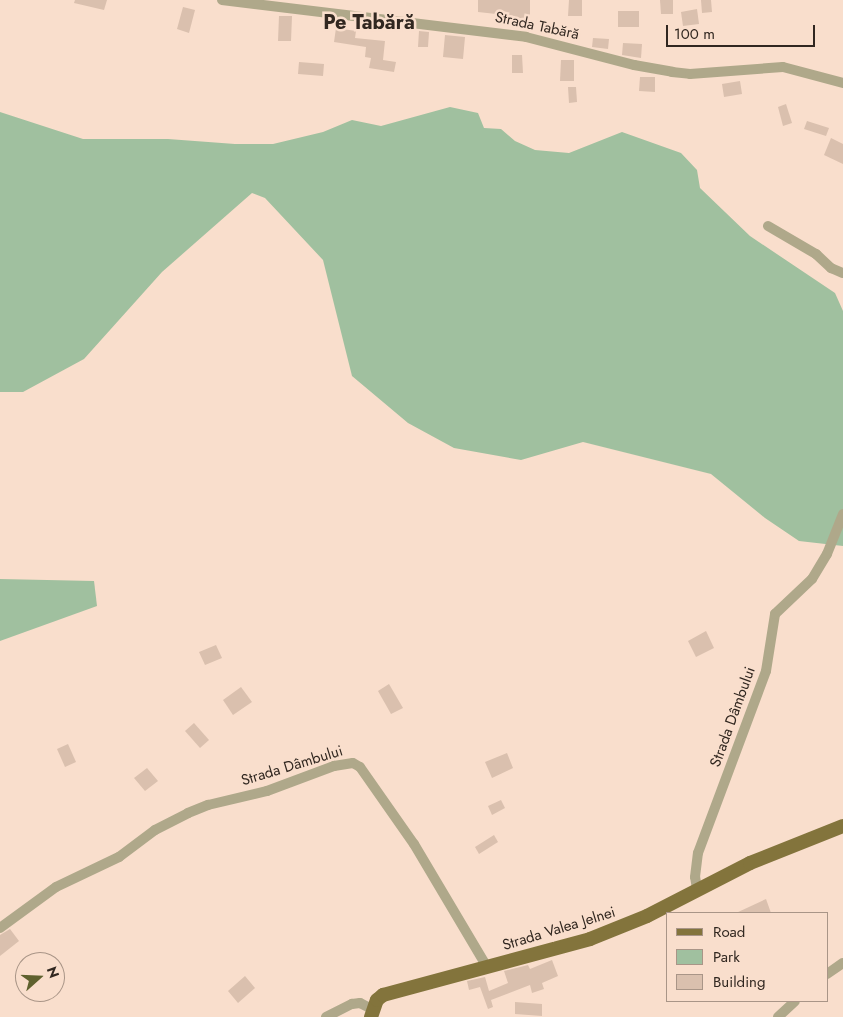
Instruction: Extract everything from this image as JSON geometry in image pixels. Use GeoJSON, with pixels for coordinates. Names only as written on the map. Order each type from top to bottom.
{"type":"FeatureCollection","features":[{"type":"Feature","properties":{"kind":"main road","name":"Strada Valea Jelnei"},"geometry":{"type":"LineString","coordinates":[[371,1013],[376,1000],[397,990],[590,939],[647,916],[697,888],[750,863],[843,826]]}},
{"type":"Feature","properties":{"kind":"street","name":"Strada Tabără"},"geometry":{"type":"LineString","coordinates":[[222,0],[236,4],[526,36],[634,65],[672,72],[690,74],[783,67],[843,83]]}},
{"type":"Feature","properties":{"kind":"street"},"geometry":{"type":"LineString","coordinates":[[768,226],[816,254],[830,268],[843,273]]}},
{"type":"Feature","properties":{"kind":"street","name":"Strada Dâmbului"},"geometry":{"type":"LineString","coordinates":[[697,888],[695,877],[698,854],[766,672],[775,614],[812,579],[827,554],[843,514]]}},
{"type":"Feature","properties":{"kind":"street","name":"Strada Dâmbului"},"geometry":{"type":"LineString","coordinates":[[0,928],[56,887],[119,857],[155,830],[188,812],[208,805],[268,792],[334,766],[353,763],[360,767],[414,844],[487,967]]}},
{"type":"Feature","properties":{"kind":"street"},"geometry":{"type":"LineString","coordinates":[[828,973],[843,963]]}},
{"type":"Feature","properties":{"kind":"street"},"geometry":{"type":"LineString","coordinates":[[778,1017],[794,1002]]}},
{"type":"Feature","properties":{"kind":"street"},"geometry":{"type":"LineString","coordinates":[[326,1017],[352,1004],[360,1004],[371,1013]]}},
{"type":"Feature","properties":{"kind":"green space"},"geometry":{"type":"Polygon","coordinates":[[[450,107],[478,113],[484,128],[501,129],[515,141],[535,150],[569,153],[622,132],[681,153],[697,170],[700,188],[750,236],[835,293],[843,311],[843,546],[799,541],[765,518],[711,474],[583,442],[521,460],[454,448],[408,423],[352,376],[323,260],[265,198],[252,193],[162,272],[84,359],[23,392],[0,392],[0,112],[83,139],[168,139],[235,144],[273,144],[323,132],[352,120],[381,126],[450,107]]]}},
{"type":"Feature","properties":{"kind":"green space"},"geometry":{"type":"Polygon","coordinates":[[[0,579],[94,581],[97,606],[0,641],[0,579]]]}},
{"type":"Feature","properties":{"kind":"building"},"geometry":{"type":"Polygon","coordinates":[[[75,0],[107,0],[104,10],[74,3],[75,0]]]}},
{"type":"Feature","properties":{"kind":"building"},"geometry":{"type":"Polygon","coordinates":[[[478,0],[530,0],[530,18],[515,18],[515,16],[478,12],[478,0]]]}},
{"type":"Feature","properties":{"kind":"building"},"geometry":{"type":"Polygon","coordinates":[[[569,0],[582,0],[582,16],[568,16],[569,0]]]}},
{"type":"Feature","properties":{"kind":"building"},"geometry":{"type":"Polygon","coordinates":[[[660,0],[673,0],[673,14],[661,14],[660,0]]]}},
{"type":"Feature","properties":{"kind":"building"},"geometry":{"type":"Polygon","coordinates":[[[701,0],[711,0],[712,12],[702,13],[701,0]]]}},
{"type":"Feature","properties":{"kind":"building"},"geometry":{"type":"Polygon","coordinates":[[[183,7],[195,10],[189,33],[177,29],[183,7]]]}},
{"type":"Feature","properties":{"kind":"building"},"geometry":{"type":"Polygon","coordinates":[[[697,9],[699,24],[683,26],[681,12],[697,9]]]}},
{"type":"Feature","properties":{"kind":"building"},"geometry":{"type":"Polygon","coordinates":[[[618,11],[639,11],[639,27],[618,27],[618,11]]]}},
{"type":"Feature","properties":{"kind":"building"},"geometry":{"type":"Polygon","coordinates":[[[279,16],[292,16],[291,41],[278,41],[279,16]]]}},
{"type":"Feature","properties":{"kind":"building"},"geometry":{"type":"Polygon","coordinates":[[[336,28],[356,31],[355,38],[385,41],[383,60],[396,62],[394,72],[369,68],[371,58],[365,57],[366,47],[334,42],[336,28]]]}},
{"type":"Feature","properties":{"kind":"building"},"geometry":{"type":"Polygon","coordinates":[[[419,31],[429,32],[428,47],[418,47],[419,31]]]}},
{"type":"Feature","properties":{"kind":"building"},"geometry":{"type":"Polygon","coordinates":[[[445,35],[465,37],[463,59],[443,57],[445,35]]]}},
{"type":"Feature","properties":{"kind":"building"},"geometry":{"type":"Polygon","coordinates":[[[593,38],[609,39],[608,49],[592,47],[593,38]]]}},
{"type":"Feature","properties":{"kind":"building"},"geometry":{"type":"Polygon","coordinates":[[[623,43],[642,44],[641,58],[622,55],[623,43]]]}},
{"type":"Feature","properties":{"kind":"building"},"geometry":{"type":"Polygon","coordinates":[[[512,55],[522,55],[523,73],[512,73],[512,55]]]}},
{"type":"Feature","properties":{"kind":"building"},"geometry":{"type":"Polygon","coordinates":[[[561,60],[574,60],[574,81],[560,81],[561,60]]]}},
{"type":"Feature","properties":{"kind":"building"},"geometry":{"type":"Polygon","coordinates":[[[299,62],[324,64],[323,76],[298,74],[299,62]]]}},
{"type":"Feature","properties":{"kind":"building"},"geometry":{"type":"Polygon","coordinates":[[[640,77],[655,77],[655,92],[639,91],[640,77]]]}},
{"type":"Feature","properties":{"kind":"building"},"geometry":{"type":"Polygon","coordinates":[[[740,81],[742,94],[724,97],[722,84],[740,81]]]}},
{"type":"Feature","properties":{"kind":"building"},"geometry":{"type":"Polygon","coordinates":[[[568,87],[576,87],[577,102],[569,103],[568,87]]]}},
{"type":"Feature","properties":{"kind":"building"},"geometry":{"type":"Polygon","coordinates":[[[786,104],[792,123],[783,126],[778,107],[786,104]]]}},
{"type":"Feature","properties":{"kind":"building"},"geometry":{"type":"Polygon","coordinates":[[[807,121],[829,128],[826,136],[804,129],[807,121]]]}},
{"type":"Feature","properties":{"kind":"building"},"geometry":{"type":"Polygon","coordinates":[[[831,138],[843,144],[843,164],[824,155],[831,138]]]}},
{"type":"Feature","properties":{"kind":"building"},"geometry":{"type":"Polygon","coordinates":[[[706,631],[714,648],[696,657],[688,641],[706,631]]]}},
{"type":"Feature","properties":{"kind":"building"},"geometry":{"type":"Polygon","coordinates":[[[216,645],[222,658],[205,665],[199,652],[216,645]]]}},
{"type":"Feature","properties":{"kind":"building"},"geometry":{"type":"Polygon","coordinates":[[[389,684],[403,708],[391,714],[378,691],[389,684]]]}},
{"type":"Feature","properties":{"kind":"building"},"geometry":{"type":"Polygon","coordinates":[[[241,687],[252,702],[233,715],[223,700],[241,687]]]}},
{"type":"Feature","properties":{"kind":"building"},"geometry":{"type":"Polygon","coordinates":[[[194,723],[209,740],[200,748],[185,731],[194,723]]]}},
{"type":"Feature","properties":{"kind":"building"},"geometry":{"type":"Polygon","coordinates":[[[68,744],[76,762],[65,767],[57,749],[68,744]]]}},
{"type":"Feature","properties":{"kind":"building"},"geometry":{"type":"Polygon","coordinates":[[[507,753],[513,768],[492,778],[485,762],[507,753]]]}},
{"type":"Feature","properties":{"kind":"building"},"geometry":{"type":"Polygon","coordinates":[[[147,768],[158,781],[145,791],[134,778],[147,768]]]}},
{"type":"Feature","properties":{"kind":"building"},"geometry":{"type":"Polygon","coordinates":[[[501,800],[505,808],[492,815],[488,806],[501,800]]]}},
{"type":"Feature","properties":{"kind":"building"},"geometry":{"type":"Polygon","coordinates":[[[494,835],[498,842],[479,854],[475,847],[494,835]]]}},
{"type":"Feature","properties":{"kind":"building"},"geometry":{"type":"Polygon","coordinates":[[[766,899],[771,912],[738,912],[766,899]]]}},
{"type":"Feature","properties":{"kind":"building"},"geometry":{"type":"Polygon","coordinates":[[[10,929],[19,941],[0,956],[0,935],[10,929]]]}},
{"type":"Feature","properties":{"kind":"building"},"geometry":{"type":"Polygon","coordinates":[[[552,960],[558,976],[542,983],[544,989],[532,993],[530,985],[491,1000],[493,1007],[488,1009],[480,987],[469,990],[467,981],[485,977],[489,991],[508,983],[504,971],[528,965],[530,969],[552,960]]]}},
{"type":"Feature","properties":{"kind":"building"},"geometry":{"type":"Polygon","coordinates":[[[245,976],[255,988],[238,1003],[228,991],[245,976]]]}},
{"type":"Feature","properties":{"kind":"building"},"geometry":{"type":"Polygon","coordinates":[[[515,1002],[542,1004],[542,1016],[515,1014],[515,1002]]]}},
{"type":"Feature","properties":{"kind":"district","name":"Pe Tabără"},"geometry":{"type":"Point","coordinates":[369,22]}}]}
